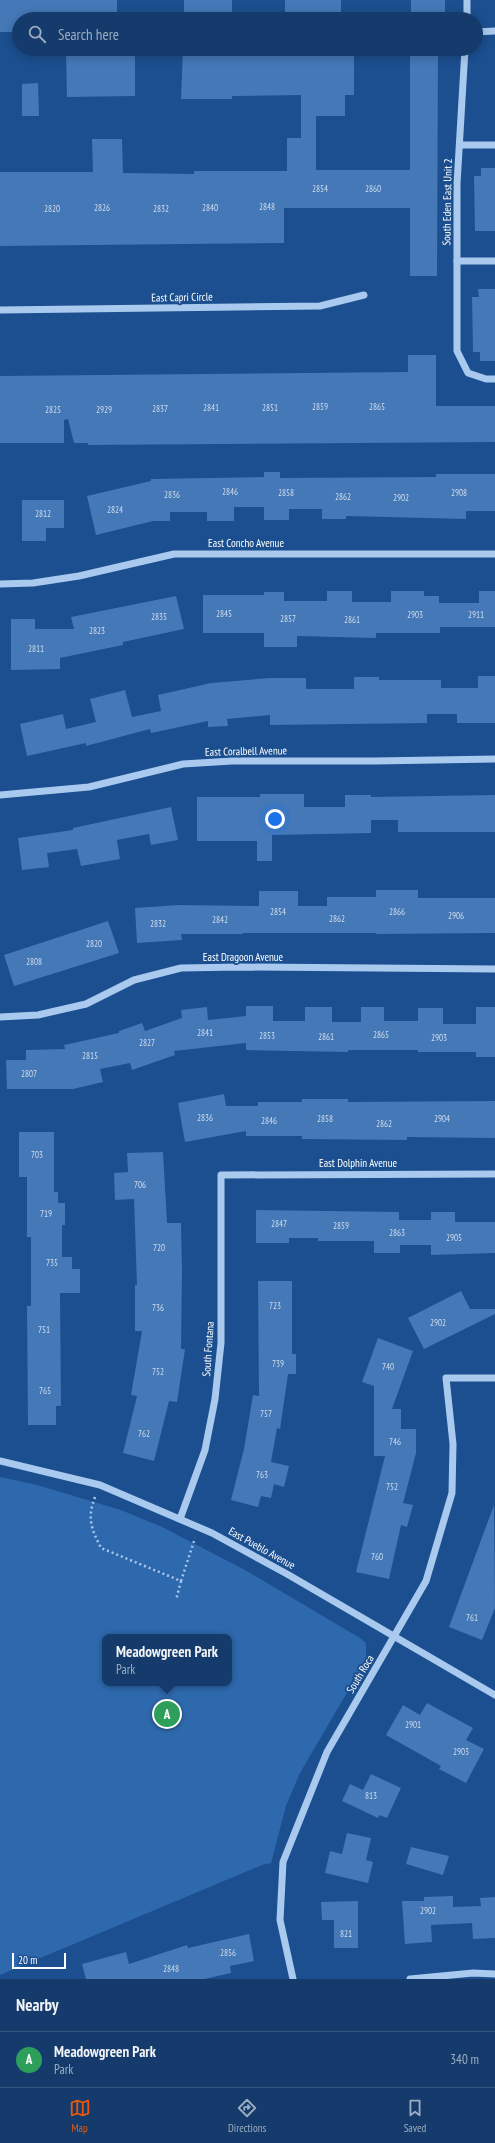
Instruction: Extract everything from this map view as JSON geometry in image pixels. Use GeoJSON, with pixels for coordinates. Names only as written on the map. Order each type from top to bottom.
{"type":"FeatureCollection","features":[{"type":"Feature","properties":{"kind":"street"},"geometry":{"type":"LineString","coordinates":[[467,0],[467,12]]}},
{"type":"Feature","properties":{"kind":"street"},"geometry":{"type":"LineString","coordinates":[[483,32],[495,31]]}},
{"type":"Feature","properties":{"kind":"street","name":"South Eden East Unit 2"},"geometry":{"type":"LineString","coordinates":[[466,56],[460,145],[457,261],[457,351],[468,373],[486,379],[495,379]]}},
{"type":"Feature","properties":{"kind":"street","name":"South Eden East Unit 2"},"geometry":{"type":"LineString","coordinates":[[460,145],[495,145]]}},
{"type":"Feature","properties":{"kind":"street","name":"South Eden East Unit 2"},"geometry":{"type":"LineString","coordinates":[[457,261],[495,261]]}},
{"type":"Feature","properties":{"kind":"street","name":"East Capri Circle"},"geometry":{"type":"LineString","coordinates":[[0,310],[320,306],[364,295]]}},
{"type":"Feature","properties":{"kind":"street","name":"East Concho Avenue"},"geometry":{"type":"LineString","coordinates":[[0,584],[33,583],[79,576],[174,554],[495,554]]}},
{"type":"Feature","properties":{"kind":"street","name":"East Coralbell Avenue"},"geometry":{"type":"LineString","coordinates":[[0,795],[89,787],[183,764],[211,762],[495,759]]}},
{"type":"Feature","properties":{"kind":"street","name":"East Dragoon Avenue"},"geometry":{"type":"LineString","coordinates":[[0,1017],[38,1015],[86,1004],[134,980],[181,968],[495,969]]}},
{"type":"Feature","properties":{"kind":"street","name":"East Dolphin Avenue"},"geometry":{"type":"LineString","coordinates":[[221,1175],[495,1174]]}},
{"type":"Feature","properties":{"kind":"street","name":"South Fontana"},"geometry":{"type":"LineString","coordinates":[[180,1519],[206,1450],[216,1392],[221,1343],[221,1175]]}},
{"type":"Feature","properties":{"kind":"street","name":"South Roca"},"geometry":{"type":"LineString","coordinates":[[293,1979],[280,1920],[283,1862],[327,1752],[395,1638],[426,1581],[452,1493],[453,1444],[446,1378],[495,1378]]}},
{"type":"Feature","properties":{"kind":"street","name":"East Pueblo Avenue"},"geometry":{"type":"LineString","coordinates":[[0,1461],[100,1485],[198,1527],[287,1574],[495,1695]]}},
{"type":"Feature","properties":{"kind":"street"},"geometry":{"type":"LineString","coordinates":[[410,1979],[473,1973],[495,1974]]}},
{"type":"Feature","properties":{"kind":"path"},"geometry":{"type":"LineString","coordinates":[[100,1485],[90,1513],[91,1524],[101,1548],[181,1581]]}},
{"type":"Feature","properties":{"kind":"path"},"geometry":{"type":"LineString","coordinates":[[176,1600],[198,1527]]}},
{"type":"Feature","properties":{"kind":"shaded area"},"geometry":{"type":"Polygon","coordinates":[[[0,1477],[37,1485],[121,1510],[162,1527],[245,1570],[366,1643],[366,1660],[300,1773],[286,1806],[271,1863],[262,1865],[0,1975],[0,1477]]]}},
{"type":"Feature","properties":{"kind":"building"},"geometry":{"type":"Polygon","coordinates":[[[0,0],[117,0],[117,12],[12,12],[12,32],[0,32],[0,0]]]}},
{"type":"Feature","properties":{"kind":"building"},"geometry":{"type":"Polygon","coordinates":[[[184,0],[232,0],[232,12],[184,12],[184,0]]]}},
{"type":"Feature","properties":{"kind":"building"},"geometry":{"type":"Polygon","coordinates":[[[285,0],[341,0],[341,12],[285,12],[285,0]]]}},
{"type":"Feature","properties":{"kind":"building"},"geometry":{"type":"Polygon","coordinates":[[[411,0],[445,0],[445,12],[411,12],[411,0]]]}},
{"type":"Feature","properties":{"kind":"building"},"geometry":{"type":"Polygon","coordinates":[[[66,56],[135,56],[135,96],[67,97],[66,56]]]}},
{"type":"Feature","properties":{"kind":"building"},"geometry":{"type":"Polygon","coordinates":[[[183,56],[354,56],[354,95],[345,95],[345,116],[316,116],[316,170],[410,170],[410,56],[438,56],[437,276],[410,276],[410,208],[284,208],[284,243],[0,246],[0,172],[93,172],[92,139],[122,139],[123,173],[194,174],[194,171],[287,171],[287,138],[301,138],[301,95],[232,96],[232,99],[181,99],[183,56]]]}},
{"type":"Feature","properties":{"kind":"building"},"geometry":{"type":"Polygon","coordinates":[[[38,83],[39,116],[22,116],[22,84],[38,83]]]}},
{"type":"Feature","properties":{"kind":"building"},"geometry":{"type":"Polygon","coordinates":[[[481,168],[495,168],[495,231],[475,231],[474,176],[481,176],[481,168]]]}},
{"type":"Feature","properties":{"kind":"building"},"geometry":{"type":"Polygon","coordinates":[[[478,289],[495,289],[495,361],[480,361],[480,352],[473,352],[472,297],[479,297],[478,289]]]}},
{"type":"Feature","properties":{"kind":"building"},"geometry":{"type":"Polygon","coordinates":[[[408,355],[436,355],[436,406],[495,406],[495,442],[88,445],[88,443],[74,443],[68,419],[64,420],[64,443],[0,443],[0,376],[408,372],[408,355]]]}},
{"type":"Feature","properties":{"kind":"building"},"geometry":{"type":"Polygon","coordinates":[[[264,472],[280,472],[280,478],[436,477],[436,474],[495,474],[495,511],[466,511],[466,519],[346,516],[346,519],[322,519],[322,509],[289,509],[289,520],[264,520],[264,507],[234,507],[234,521],[207,521],[207,512],[170,512],[170,521],[153,521],[96,535],[87,496],[151,481],[151,479],[264,477],[264,472]]]}},
{"type":"Feature","properties":{"kind":"building"},"geometry":{"type":"Polygon","coordinates":[[[22,500],[64,500],[64,528],[46,528],[46,541],[22,541],[22,500]]]}},
{"type":"Feature","properties":{"kind":"building"},"geometry":{"type":"Polygon","coordinates":[[[327,591],[352,591],[352,602],[391,602],[391,591],[424,591],[424,596],[439,596],[439,603],[479,603],[479,591],[495,591],[495,627],[440,627],[440,633],[376,633],[376,638],[297,636],[297,647],[264,647],[264,633],[203,633],[203,595],[264,595],[264,592],[284,592],[284,601],[327,601],[327,591]]]}},
{"type":"Feature","properties":{"kind":"building"},"geometry":{"type":"Polygon","coordinates":[[[176,596],[184,629],[123,642],[123,645],[60,658],[60,669],[11,670],[11,619],[35,619],[35,629],[74,629],[71,617],[176,596]]]}},
{"type":"Feature","properties":{"kind":"building"},"geometry":{"type":"Polygon","coordinates":[[[478,676],[495,676],[495,723],[457,723],[457,714],[427,714],[427,723],[270,725],[270,715],[227,719],[228,726],[208,727],[208,721],[151,733],[150,729],[86,746],[86,743],[27,756],[20,724],[63,714],[66,729],[96,722],[90,699],[125,690],[132,717],[161,711],[158,695],[211,683],[270,678],[306,678],[306,689],[354,689],[354,677],[379,677],[379,680],[441,680],[441,688],[478,688],[478,676]]]}},
{"type":"Feature","properties":{"kind":"building"},"geometry":{"type":"Polygon","coordinates":[[[260,794],[304,794],[304,807],[345,807],[345,795],[371,795],[371,797],[495,795],[495,832],[398,832],[398,820],[371,820],[371,833],[272,835],[272,861],[257,861],[257,841],[197,841],[197,797],[260,797],[260,794]]]}},
{"type":"Feature","properties":{"kind":"building"},"geometry":{"type":"Polygon","coordinates":[[[171,807],[178,840],[151,845],[149,834],[117,840],[120,859],[81,866],[77,849],[47,853],[49,867],[22,870],[18,838],[73,830],[73,828],[171,807]]]}},
{"type":"Feature","properties":{"kind":"building"},"geometry":{"type":"Polygon","coordinates":[[[376,890],[418,890],[418,898],[495,898],[495,933],[181,934],[182,940],[137,943],[135,908],[179,905],[259,906],[259,891],[298,891],[298,906],[327,906],[327,897],[376,897],[376,890]]]}},
{"type":"Feature","properties":{"kind":"building"},"geometry":{"type":"Polygon","coordinates":[[[108,921],[119,953],[14,986],[4,955],[108,921]]]}},
{"type":"Feature","properties":{"kind":"building"},"geometry":{"type":"Polygon","coordinates":[[[246,1006],[273,1006],[273,1021],[305,1021],[305,1007],[332,1007],[332,1022],[361,1022],[361,1007],[384,1007],[384,1021],[418,1021],[418,1008],[443,1008],[443,1024],[476,1024],[476,1007],[495,1007],[495,1057],[476,1057],[476,1052],[418,1052],[418,1050],[348,1050],[348,1052],[246,1050],[246,1043],[174,1051],[175,1055],[132,1070],[130,1063],[100,1069],[103,1082],[73,1089],[7,1089],[6,1060],[26,1060],[26,1050],[65,1049],[64,1045],[119,1033],[119,1031],[142,1023],[145,1031],[182,1018],[181,1010],[207,1007],[208,1020],[246,1016],[246,1006]]]}},
{"type":"Feature","properties":{"kind":"building"},"geometry":{"type":"Polygon","coordinates":[[[224,1094],[226,1106],[258,1106],[258,1102],[302,1102],[302,1099],[348,1099],[348,1102],[495,1101],[495,1138],[407,1137],[407,1140],[302,1139],[302,1136],[246,1136],[246,1131],[185,1142],[178,1103],[224,1094]]]}},
{"type":"Feature","properties":{"kind":"building"},"geometry":{"type":"Polygon","coordinates":[[[19,1132],[54,1132],[54,1192],[58,1192],[58,1203],[65,1203],[65,1225],[62,1225],[62,1257],[72,1257],[72,1269],[80,1269],[80,1293],[60,1293],[61,1406],[56,1406],[56,1425],[28,1425],[27,1306],[31,1306],[31,1237],[27,1237],[27,1177],[19,1177],[19,1132]]]}},
{"type":"Feature","properties":{"kind":"building"},"geometry":{"type":"Polygon","coordinates":[[[163,1152],[167,1223],[181,1223],[181,1349],[185,1349],[177,1402],[169,1401],[154,1461],[123,1453],[137,1396],[131,1395],[142,1331],[135,1331],[135,1285],[137,1285],[134,1199],[115,1200],[114,1173],[128,1172],[127,1153],[163,1152]]]}},
{"type":"Feature","properties":{"kind":"building"},"geometry":{"type":"Polygon","coordinates":[[[256,1210],[399,1212],[399,1220],[431,1220],[431,1212],[455,1212],[455,1222],[495,1222],[495,1253],[431,1255],[431,1245],[400,1245],[400,1253],[374,1253],[374,1241],[318,1241],[318,1238],[289,1238],[289,1243],[256,1243],[256,1210]]]}},
{"type":"Feature","properties":{"kind":"building"},"geometry":{"type":"Polygon","coordinates":[[[258,1281],[292,1281],[292,1354],[296,1354],[296,1374],[288,1374],[280,1429],[277,1428],[271,1462],[289,1466],[284,1487],[274,1484],[271,1498],[261,1496],[258,1507],[231,1500],[244,1449],[253,1395],[259,1396],[258,1281]]]}},
{"type":"Feature","properties":{"kind":"building"},"geometry":{"type":"Polygon","coordinates":[[[461,1291],[470,1309],[495,1309],[495,1314],[424,1349],[408,1318],[461,1291]]]}},
{"type":"Feature","properties":{"kind":"building"},"geometry":{"type":"Polygon","coordinates":[[[378,1338],[413,1351],[392,1409],[401,1409],[401,1429],[416,1429],[416,1453],[403,1503],[413,1505],[407,1527],[401,1525],[389,1579],[356,1572],[385,1456],[374,1456],[374,1386],[362,1382],[378,1338]]]}},
{"type":"Feature","properties":{"kind":"building"},"geometry":{"type":"Polygon","coordinates":[[[494,1505],[495,1608],[482,1640],[449,1627],[494,1505]]]}},
{"type":"Feature","properties":{"kind":"building"},"geometry":{"type":"Polygon","coordinates":[[[427,1703],[473,1728],[466,1740],[484,1749],[466,1783],[439,1769],[441,1766],[386,1735],[403,1705],[420,1715],[427,1703]]]}},
{"type":"Feature","properties":{"kind":"building"},"geometry":{"type":"Polygon","coordinates":[[[371,1774],[401,1788],[387,1818],[379,1815],[378,1818],[342,1801],[350,1784],[363,1790],[371,1774]]]}},
{"type":"Feature","properties":{"kind":"building"},"geometry":{"type":"Polygon","coordinates":[[[347,1833],[371,1838],[366,1860],[373,1862],[368,1883],[325,1873],[330,1851],[342,1854],[347,1833]]]}},
{"type":"Feature","properties":{"kind":"building"},"geometry":{"type":"Polygon","coordinates":[[[411,1847],[449,1856],[443,1875],[406,1864],[411,1847]]]}},
{"type":"Feature","properties":{"kind":"building"},"geometry":{"type":"Polygon","coordinates":[[[453,1896],[453,1907],[481,1906],[480,1898],[495,1897],[495,1938],[473,1939],[472,1923],[431,1925],[432,1942],[405,1944],[402,1901],[424,1901],[424,1897],[453,1896]]]}},
{"type":"Feature","properties":{"kind":"building"},"geometry":{"type":"Polygon","coordinates":[[[358,1901],[358,1948],[334,1948],[334,1920],[322,1920],[321,1902],[358,1901]]]}},
{"type":"Feature","properties":{"kind":"building"},"geometry":{"type":"Polygon","coordinates":[[[249,1934],[254,1961],[230,1966],[231,1973],[204,1979],[86,1979],[82,1964],[126,1952],[129,1964],[187,1945],[188,1948],[249,1934]]]}},
{"type":"Feature","properties":{"kind":"place","name":"Meadowgreen Park"},"geometry":{"type":"Point","coordinates":[167,1714]}}]}
